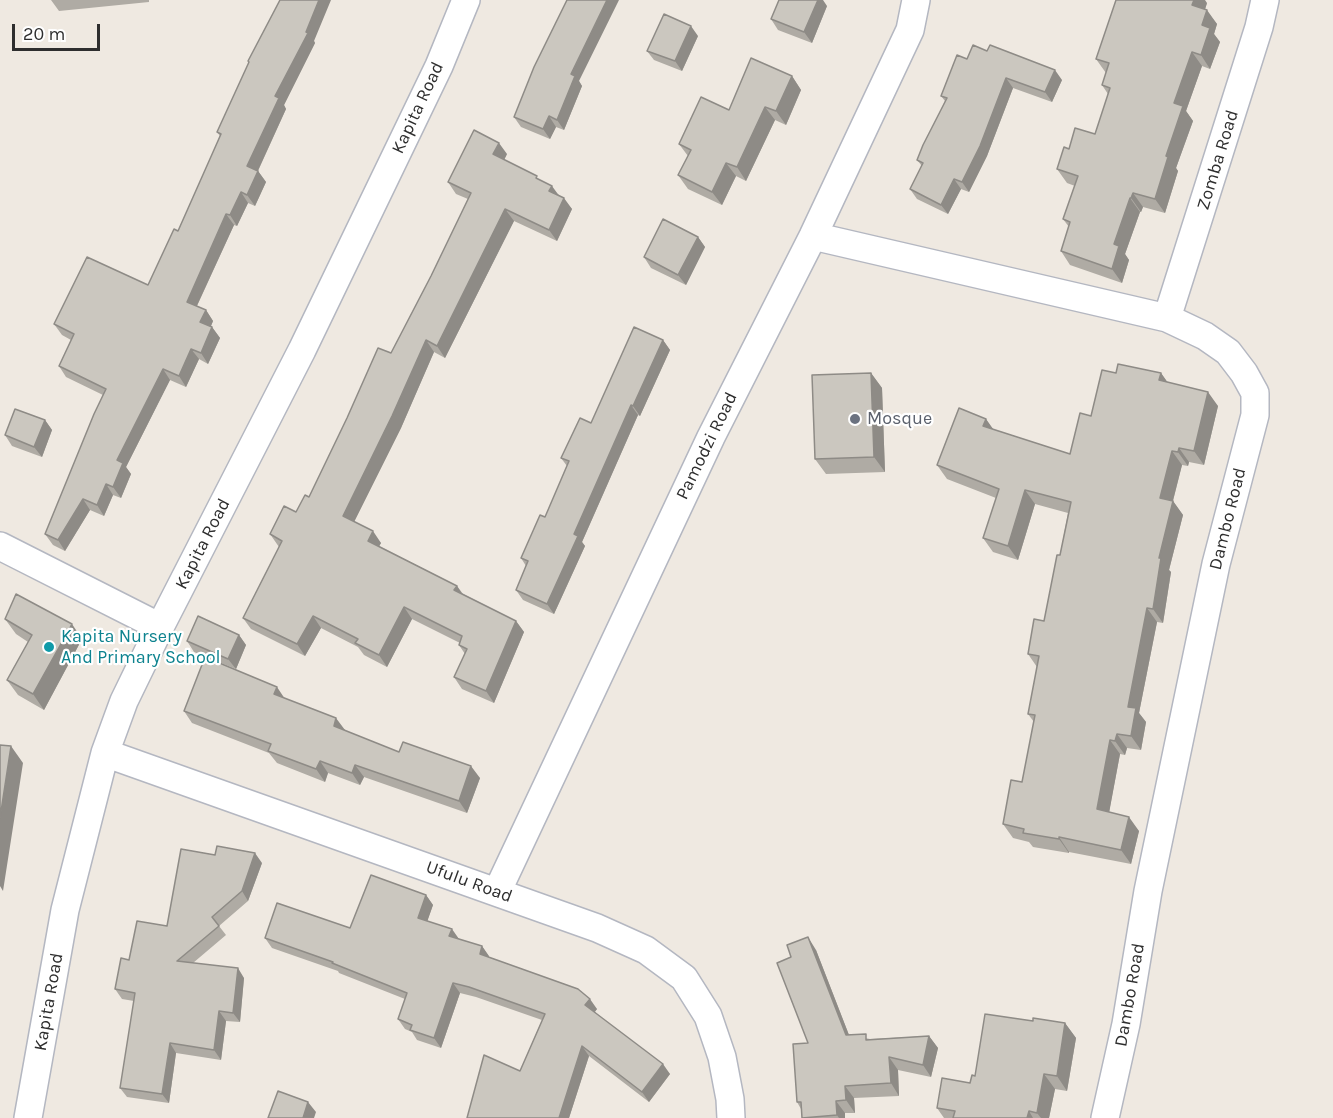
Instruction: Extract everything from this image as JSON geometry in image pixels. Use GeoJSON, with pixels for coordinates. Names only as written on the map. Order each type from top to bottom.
{"type":"FeatureCollection","features":[{"type":"Feature","properties":{"kind":"street","name":"Kapita Road"},"geometry":{"type":"LineString","coordinates":[[28,1118],[65,909],[105,753],[124,701],[302,350],[439,66],[465,0]]}},
{"type":"Feature","properties":{"kind":"street","name":"Pamodzi Road"},"geometry":{"type":"LineString","coordinates":[[497,892],[711,437],[813,236],[910,30],[916,0]]}},
{"type":"Feature","properties":{"kind":"street","name":"Zomba Road"},"geometry":{"type":"LineString","coordinates":[[1167,318],[1259,27],[1265,0]]}},
{"type":"Feature","properties":{"kind":"street","name":"Dambo Road"},"geometry":{"type":"LineString","coordinates":[[813,236],[1167,318],[1205,336],[1228,352],[1244,373],[1255,393],[1254,415],[1214,576],[1148,891],[1126,1024],[1105,1118]]}},
{"type":"Feature","properties":{"kind":"street"},"geometry":{"type":"LineString","coordinates":[[0,546],[160,627]]}},
{"type":"Feature","properties":{"kind":"street","name":"Ufulu Road"},"geometry":{"type":"LineString","coordinates":[[105,753],[597,928],[646,950],[684,978],[708,1016],[722,1056],[732,1118]]}},
{"type":"Feature","properties":{"kind":"building"},"geometry":{"type":"Polygon","coordinates":[[[280,0],[319,0],[306,32],[308,33],[275,96],[279,98],[247,166],[258,171],[247,195],[241,192],[230,215],[226,214],[187,302],[206,310],[200,322],[212,327],[201,353],[191,349],[179,376],[163,369],[117,460],[123,463],[113,487],[106,484],[97,505],[83,499],[58,540],[45,534],[106,389],[59,366],[74,334],[54,324],[87,257],[148,285],[174,229],[178,231],[221,134],[217,132],[248,61],[280,0]]]}},
{"type":"Feature","properties":{"kind":"building"},"geometry":{"type":"Polygon","coordinates":[[[567,0],[607,0],[571,74],[575,76],[557,120],[549,116],[543,129],[514,117],[534,67],[567,0]]]}},
{"type":"Feature","properties":{"kind":"building"},"geometry":{"type":"Polygon","coordinates":[[[779,0],[818,0],[804,32],[771,19],[779,0]]]}},
{"type":"Feature","properties":{"kind":"building"},"geometry":{"type":"Polygon","coordinates":[[[1116,0],[1194,0],[1192,5],[1207,10],[1202,25],[1210,28],[1201,55],[1192,52],[1174,103],[1183,106],[1166,156],[1168,157],[1155,199],[1133,193],[1114,244],[1119,246],[1112,269],[1061,251],[1070,222],[1063,219],[1078,176],[1057,169],[1064,147],[1069,149],[1075,128],[1095,134],[1110,88],[1102,85],[1109,63],[1096,59],[1116,0]]]}},
{"type":"Feature","properties":{"kind":"building"},"geometry":{"type":"Polygon","coordinates":[[[664,14],[691,26],[675,61],[647,51],[664,14]]]}},
{"type":"Feature","properties":{"kind":"building"},"geometry":{"type":"Polygon","coordinates":[[[973,45],[987,51],[990,45],[1055,70],[1045,92],[1006,78],[980,146],[962,182],[954,179],[941,205],[910,189],[923,163],[917,160],[923,145],[947,98],[941,96],[957,55],[967,59],[973,45]]]}},
{"type":"Feature","properties":{"kind":"building"},"geometry":{"type":"Polygon","coordinates":[[[751,58],[792,76],[776,111],[765,107],[737,167],[726,163],[712,192],[678,175],[691,150],[679,144],[701,97],[729,110],[751,58]]]}},
{"type":"Feature","properties":{"kind":"building"},"geometry":{"type":"Polygon","coordinates":[[[474,130],[499,143],[493,154],[537,176],[536,178],[552,186],[549,191],[564,198],[549,230],[505,209],[437,346],[426,340],[343,516],[373,531],[368,541],[457,586],[454,590],[516,621],[486,691],[454,677],[467,649],[459,645],[462,636],[404,607],[379,655],[355,643],[358,639],[313,616],[297,644],[243,618],[282,541],[270,534],[284,506],[296,512],[305,495],[309,497],[378,348],[391,353],[471,193],[448,182],[474,130]]]}},
{"type":"Feature","properties":{"kind":"building"},"geometry":{"type":"Polygon","coordinates":[[[663,219],[698,237],[678,275],[644,257],[663,219]]]}},
{"type":"Feature","properties":{"kind":"building"},"geometry":{"type":"Polygon","coordinates":[[[634,327],[663,340],[633,406],[631,405],[574,534],[578,536],[547,604],[516,590],[528,561],[521,558],[540,515],[545,517],[569,461],[561,458],[580,418],[591,423],[634,327]]]}},
{"type":"Feature","properties":{"kind":"building"},"geometry":{"type":"Polygon","coordinates":[[[1118,364],[1161,373],[1159,380],[1208,392],[1194,451],[1179,448],[1178,452],[1172,451],[1160,498],[1173,501],[1159,558],[1161,558],[1153,609],[1147,608],[1128,707],[1136,708],[1131,736],[1117,734],[1115,741],[1110,740],[1097,809],[1129,817],[1121,850],[1059,837],[1059,839],[1023,833],[1024,829],[1003,824],[1011,780],[1022,782],[1035,715],[1028,714],[1039,656],[1028,654],[1034,619],[1044,621],[1057,555],[1060,555],[1071,502],[1025,490],[1008,546],[983,538],[999,489],[937,465],[959,408],[986,419],[983,426],[1070,454],[1080,413],[1091,416],[1102,370],[1116,373],[1118,364]]]}},
{"type":"Feature","properties":{"kind":"building"},"geometry":{"type":"Polygon","coordinates":[[[871,373],[874,457],[815,459],[812,375],[871,373]]]}},
{"type":"Feature","properties":{"kind":"building"},"geometry":{"type":"Polygon","coordinates":[[[15,409],[45,420],[34,447],[5,435],[15,409]]]}},
{"type":"Feature","properties":{"kind":"building"},"geometry":{"type":"Polygon","coordinates":[[[16,594],[72,624],[33,694],[7,680],[32,635],[5,619],[16,594]]]}},
{"type":"Feature","properties":{"kind":"building"},"geometry":{"type":"Polygon","coordinates":[[[198,616],[239,635],[228,659],[187,641],[198,616]]]}},
{"type":"Feature","properties":{"kind":"building"},"geometry":{"type":"Polygon","coordinates":[[[205,657],[277,687],[274,694],[336,718],[334,726],[399,752],[403,742],[471,766],[459,801],[355,765],[352,773],[320,761],[316,769],[268,751],[271,744],[184,711],[205,657]]]}},
{"type":"Feature","properties":{"kind":"building"},"geometry":{"type":"Polygon","coordinates":[[[0,745],[11,746],[0,818],[0,745]]]}},
{"type":"Feature","properties":{"kind":"building"},"geometry":{"type":"Polygon","coordinates":[[[217,846],[255,853],[242,891],[212,917],[219,926],[177,961],[238,968],[233,1013],[219,1011],[214,1050],[170,1043],[162,1094],[120,1088],[135,993],[115,989],[121,958],[129,960],[137,921],[167,926],[181,849],[215,855],[217,846]]]}},
{"type":"Feature","properties":{"kind":"building"},"geometry":{"type":"Polygon","coordinates":[[[371,875],[426,895],[418,918],[452,929],[449,936],[482,946],[480,954],[578,989],[590,999],[585,1005],[663,1064],[642,1092],[582,1046],[559,1118],[467,1118],[484,1055],[520,1071],[545,1014],[453,983],[434,1038],[410,1030],[412,1025],[398,1019],[407,993],[333,962],[265,938],[277,903],[350,928],[371,875]]]}},
{"type":"Feature","properties":{"kind":"building"},"geometry":{"type":"Polygon","coordinates":[[[808,937],[846,1035],[866,1034],[866,1040],[929,1036],[923,1065],[889,1057],[891,1083],[845,1086],[846,1100],[836,1101],[837,1115],[802,1118],[801,1102],[797,1102],[793,1044],[808,1043],[777,963],[791,957],[787,945],[808,937]]]}},
{"type":"Feature","properties":{"kind":"building"},"geometry":{"type":"Polygon","coordinates":[[[985,1014],[1065,1023],[1057,1076],[1044,1074],[1037,1113],[1029,1111],[1027,1118],[953,1118],[955,1111],[937,1108],[942,1078],[970,1083],[972,1075],[975,1076],[985,1014]]]}},
{"type":"Feature","properties":{"kind":"building"},"geometry":{"type":"Polygon","coordinates":[[[278,1091],[308,1102],[303,1118],[268,1118],[278,1091]]]}},
{"type":"Feature","properties":{"kind":"place","name":"Mosque"},"geometry":{"type":"Point","coordinates":[855,419]}},
{"type":"Feature","properties":{"kind":"place","name":"Kapita Nursery And Primary School"},"geometry":{"type":"Point","coordinates":[49,647]}}]}
